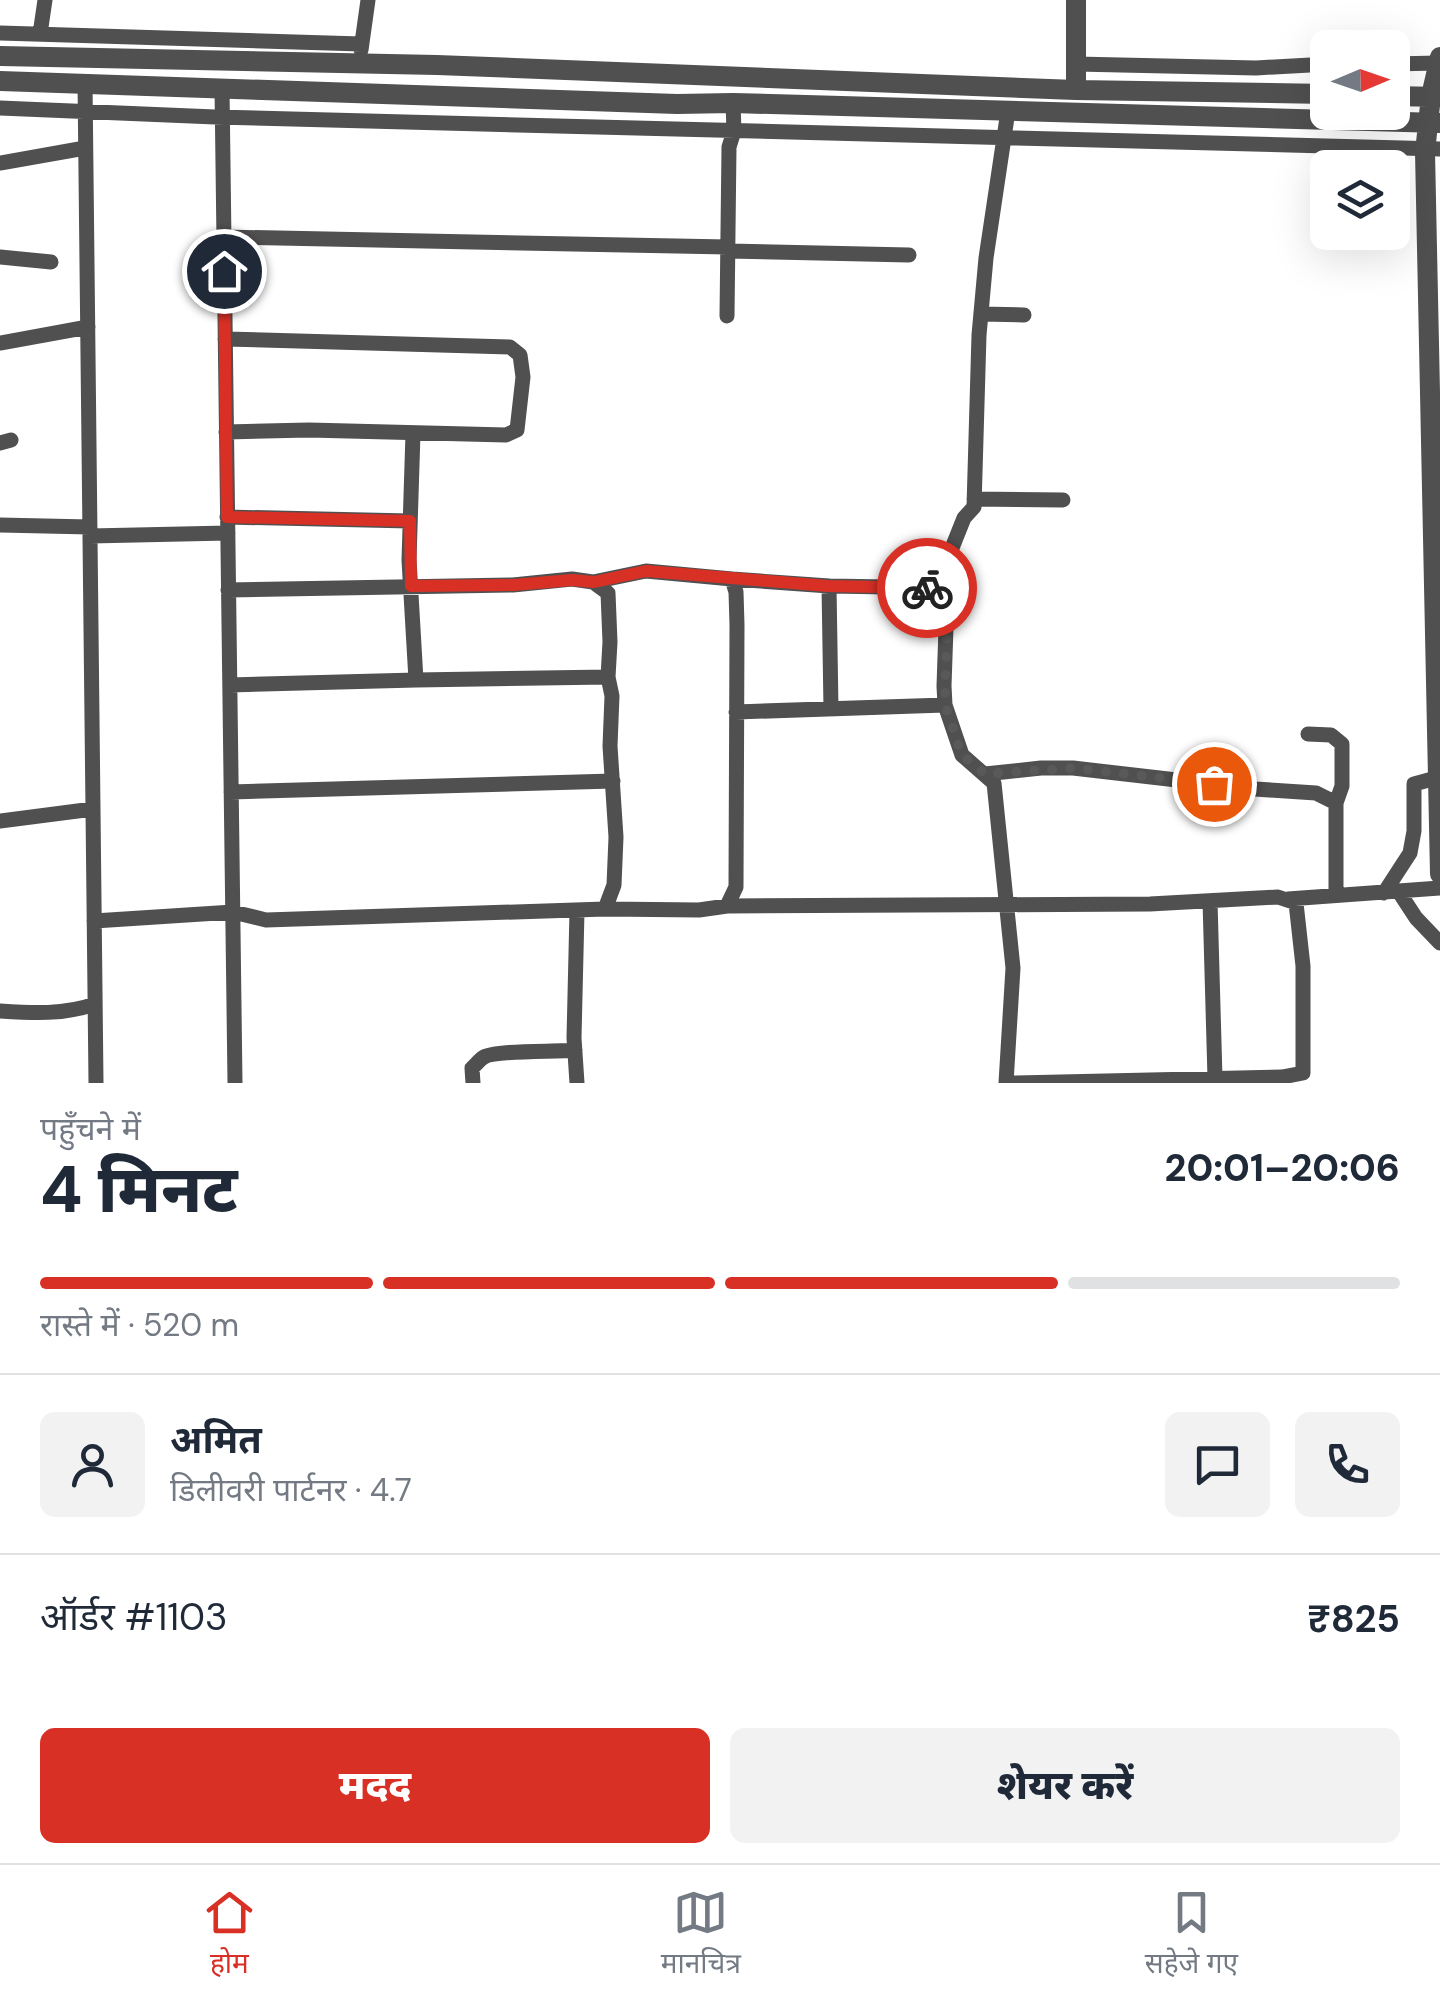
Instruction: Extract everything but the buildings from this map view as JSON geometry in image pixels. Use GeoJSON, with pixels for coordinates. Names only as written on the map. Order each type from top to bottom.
{"type":"FeatureCollection","features":[{"type":"Feature","properties":{"kind":"street"},"geometry":{"type":"LineString","coordinates":[[40,34],[45,0]]}},
{"type":"Feature","properties":{"kind":"street"},"geometry":{"type":"LineString","coordinates":[[361,54],[368,0]]}},
{"type":"Feature","properties":{"kind":"street"},"geometry":{"type":"LineString","coordinates":[[1076,0],[1076,90]]}},
{"type":"Feature","properties":{"kind":"street"},"geometry":{"type":"LineString","coordinates":[[0,34],[1009,88],[1310,94]]}},
{"type":"Feature","properties":{"kind":"street"},"geometry":{"type":"LineString","coordinates":[[0,56],[361,54]]}},
{"type":"Feature","properties":{"kind":"street"},"geometry":{"type":"LineString","coordinates":[[1410,63],[1440,61],[1433,148],[1436,778],[1440,874]]}},
{"type":"Feature","properties":{"kind":"street"},"geometry":{"type":"LineString","coordinates":[[1076,64],[1256,68],[1310,65]]}},
{"type":"Feature","properties":{"kind":"street"},"geometry":{"type":"LineString","coordinates":[[0,81],[677,104],[1435,123]]}},
{"type":"Feature","properties":{"kind":"street"},"geometry":{"type":"LineString","coordinates":[[85,82],[96,1083]]}},
{"type":"Feature","properties":{"kind":"street"},"geometry":{"type":"LineString","coordinates":[[222,88],[235,1083]]}},
{"type":"Feature","properties":{"kind":"street"},"geometry":{"type":"LineString","coordinates":[[1006,1083],[1014,968],[994,783],[962,755],[945,705],[952,548],[964,518],[974,508],[981,314],[1009,88]]}},
{"type":"Feature","properties":{"kind":"street"},"geometry":{"type":"LineString","coordinates":[[1410,96],[1436,96]]}},
{"type":"Feature","properties":{"kind":"street"},"geometry":{"type":"LineString","coordinates":[[726,316],[733,103]]}},
{"type":"Feature","properties":{"kind":"street"},"geometry":{"type":"LineString","coordinates":[[0,108],[222,118],[1433,148]]}},
{"type":"Feature","properties":{"kind":"street"},"geometry":{"type":"LineString","coordinates":[[0,163],[86,148]]}},
{"type":"Feature","properties":{"kind":"street"},"geometry":{"type":"LineString","coordinates":[[224,237],[909,254]]}},
{"type":"Feature","properties":{"kind":"street"},"geometry":{"type":"LineString","coordinates":[[0,256],[51,262]]}},
{"type":"Feature","properties":{"kind":"street"},"geometry":{"type":"LineString","coordinates":[[981,314],[1024,315]]}},
{"type":"Feature","properties":{"kind":"street"},"geometry":{"type":"LineString","coordinates":[[0,343],[88,327]]}},
{"type":"Feature","properties":{"kind":"street"},"geometry":{"type":"LineString","coordinates":[[225,339],[495,346],[510,348],[520,355],[522,377],[517,430],[506,435],[226,432]]}},
{"type":"Feature","properties":{"kind":"street"},"geometry":{"type":"LineString","coordinates":[[413,434],[410,521],[416,680]]}},
{"type":"Feature","properties":{"kind":"street"},"geometry":{"type":"LineString","coordinates":[[974,499],[1063,500]]}},
{"type":"Feature","properties":{"kind":"street"},"geometry":{"type":"LineString","coordinates":[[0,525],[90,531],[410,521]]}},
{"type":"Feature","properties":{"kind":"street"},"geometry":{"type":"LineString","coordinates":[[228,590],[594,582],[646,571],[828,586],[948,588]]}},
{"type":"Feature","properties":{"kind":"street"},"geometry":{"type":"LineString","coordinates":[[727,906],[736,887],[738,864],[736,592],[732,579]]}},
{"type":"Feature","properties":{"kind":"street"},"geometry":{"type":"LineString","coordinates":[[594,582],[608,593],[608,678],[612,696],[614,884],[605,909]]}},
{"type":"Feature","properties":{"kind":"street"},"geometry":{"type":"LineString","coordinates":[[828,586],[831,709]]}},
{"type":"Feature","properties":{"kind":"street"},"geometry":{"type":"LineString","coordinates":[[230,685],[608,678]]}},
{"type":"Feature","properties":{"kind":"street"},"geometry":{"type":"LineString","coordinates":[[736,712],[945,705]]}},
{"type":"Feature","properties":{"kind":"street"},"geometry":{"type":"LineString","coordinates":[[1308,734],[1331,735],[1342,744],[1342,786],[1336,803],[1336,895]]}},
{"type":"Feature","properties":{"kind":"street"},"geometry":{"type":"LineString","coordinates":[[985,774],[1073,768],[1255,790],[1316,792],[1336,803]]}},
{"type":"Feature","properties":{"kind":"street"},"geometry":{"type":"LineString","coordinates":[[1392,893],[1410,854],[1414,784],[1436,778]]}},
{"type":"Feature","properties":{"kind":"street"},"geometry":{"type":"LineString","coordinates":[[231,792],[613,781]]}},
{"type":"Feature","properties":{"kind":"street"},"geometry":{"type":"LineString","coordinates":[[0,821],[93,808]]}},
{"type":"Feature","properties":{"kind":"street"},"geometry":{"type":"LineString","coordinates":[[94,921],[232,912],[266,920],[605,909],[698,910],[727,906],[1210,902],[1440,888]]}},
{"type":"Feature","properties":{"kind":"street"},"geometry":{"type":"LineString","coordinates":[[1392,893],[1440,943]]}},
{"type":"Feature","properties":{"kind":"street"},"geometry":{"type":"LineString","coordinates":[[1014,1083],[1303,1078],[1301,923],[1296,903],[1284,900]]}},
{"type":"Feature","properties":{"kind":"street"},"geometry":{"type":"LineString","coordinates":[[1210,902],[1215,1078]]}},
{"type":"Feature","properties":{"kind":"street"},"geometry":{"type":"LineString","coordinates":[[577,911],[577,1083]]}},
{"type":"Feature","properties":{"kind":"street"},"geometry":{"type":"LineString","coordinates":[[0,1011],[42,1013],[78,1010],[95,1004]]}},
{"type":"Feature","properties":{"kind":"street"},"geometry":{"type":"LineString","coordinates":[[473,1083],[472,1068],[485,1056],[575,1050]]}},
{"type":"Feature","properties":{"kind":"way so far"},"geometry":{"type":"LineString","coordinates":[[927,588],[948,588],[945,705],[962,755],[985,774],[1073,768],[1214,784]]}},
{"type":"Feature","properties":{"kind":"route"},"geometry":{"type":"LineString","coordinates":[[224,271],[227,517],[410,521],[411,586],[594,582],[646,571],[828,586],[927,588]]}}]}
